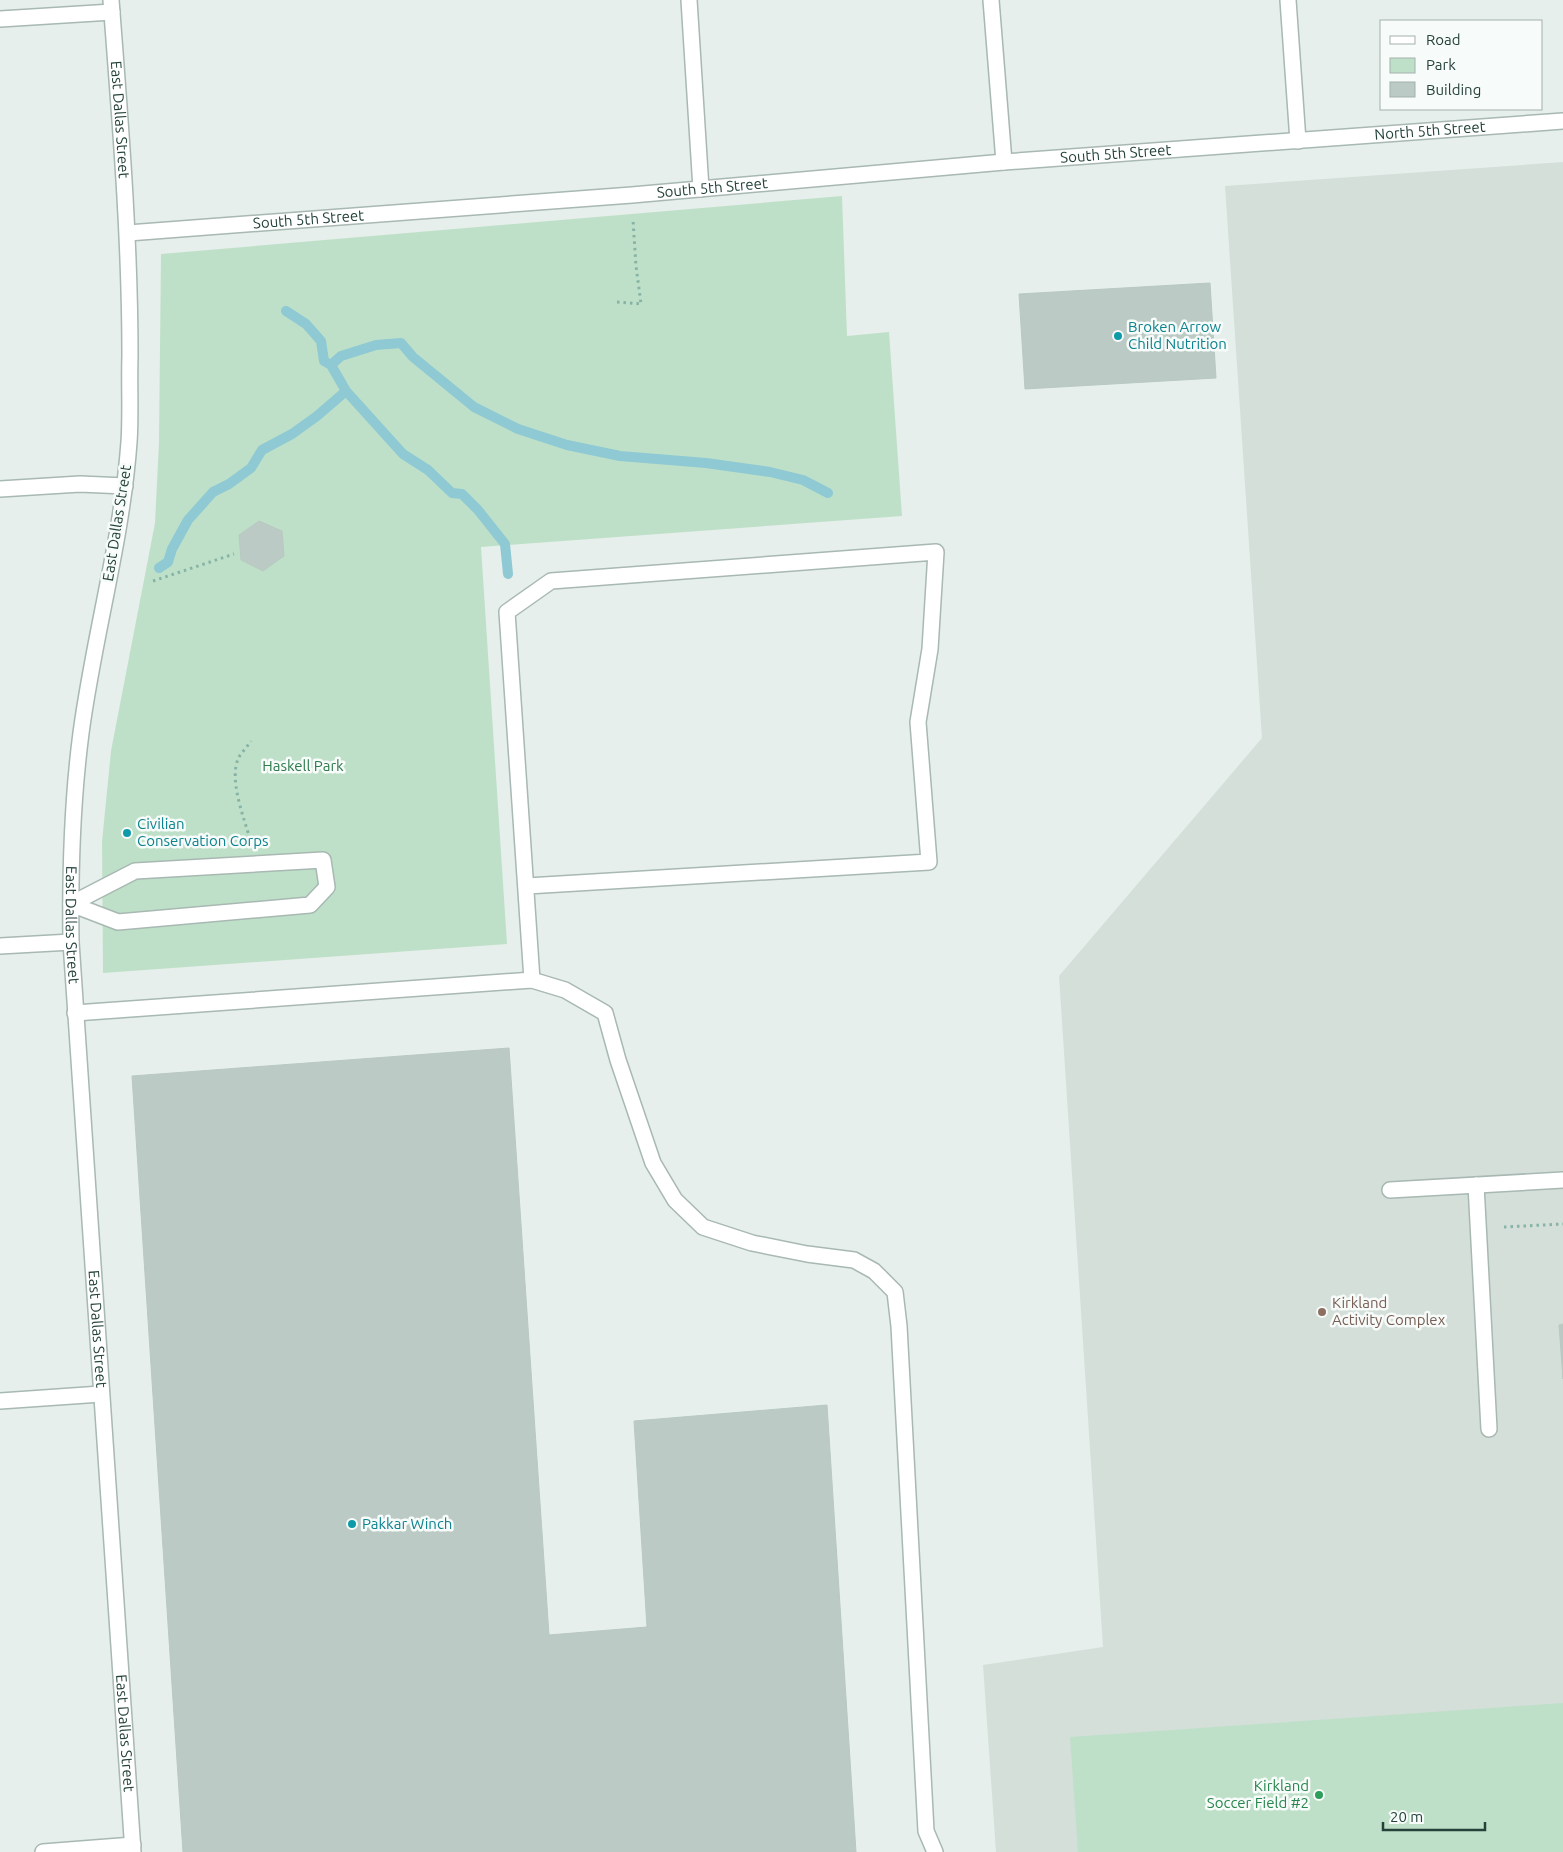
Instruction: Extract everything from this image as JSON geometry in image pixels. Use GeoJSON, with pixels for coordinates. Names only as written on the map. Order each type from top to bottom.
{"type":"FeatureCollection","features":[{"type":"Feature","properties":{"kind":"street"},"geometry":{"type":"LineString","coordinates":[[689,0],[701,189]]}},
{"type":"Feature","properties":{"kind":"street"},"geometry":{"type":"LineString","coordinates":[[991,0],[1004,162]]}},
{"type":"Feature","properties":{"kind":"street"},"geometry":{"type":"LineString","coordinates":[[1288,0],[1298,141]]}},
{"type":"Feature","properties":{"kind":"street"},"geometry":{"type":"LineString","coordinates":[[0,19],[112,6]]}},
{"type":"Feature","properties":{"kind":"street","name":"East Dallas Street"},"geometry":{"type":"LineString","coordinates":[[112,6],[128,233],[130,439],[119,533],[108,583],[82,733],[72,843],[70,904],[75,1013],[133,1848]]}},
{"type":"Feature","properties":{"kind":"street","name":"North 5th Street"},"geometry":{"type":"LineString","coordinates":[[1298,141],[1563,121]]}},
{"type":"Feature","properties":{"kind":"street","name":"South 5th Street"},"geometry":{"type":"LineString","coordinates":[[128,233],[632,195],[1004,162],[1298,141]]}},
{"type":"Feature","properties":{"kind":"street"},"geometry":{"type":"LineString","coordinates":[[0,489],[80,484],[125,486]]}},
{"type":"Feature","properties":{"kind":"street"},"geometry":{"type":"LineString","coordinates":[[527,886],[929,862],[918,722],[930,649],[936,552],[551,581],[507,612],[532,980]]}},
{"type":"Feature","properties":{"kind":"street"},"geometry":{"type":"LineString","coordinates":[[322,860],[327,887],[310,905],[118,922],[70,904],[135,871],[322,860]]}},
{"type":"Feature","properties":{"kind":"street"},"geometry":{"type":"LineString","coordinates":[[0,946],[71,942]]}},
{"type":"Feature","properties":{"kind":"street"},"geometry":{"type":"LineString","coordinates":[[75,1013],[532,980],[566,990],[605,1013],[618,1060],[653,1163],[675,1200],[703,1227],[752,1243],[854,1260],[874,1271],[895,1292],[899,1326],[926,1831],[935,1852]]}},
{"type":"Feature","properties":{"kind":"street"},"geometry":{"type":"LineString","coordinates":[[1390,1190],[1563,1180]]}},
{"type":"Feature","properties":{"kind":"street"},"geometry":{"type":"LineString","coordinates":[[1476,1185],[1489,1429]]}},
{"type":"Feature","properties":{"kind":"street"},"geometry":{"type":"LineString","coordinates":[[0,1401],[101,1394]]}},
{"type":"Feature","properties":{"kind":"street"},"geometry":{"type":"LineString","coordinates":[[44,1852],[133,1848]]}},
{"type":"Feature","properties":{"kind":"path"},"geometry":{"type":"LineString","coordinates":[[617,302],[641,304],[636,266],[632,195]]}},
{"type":"Feature","properties":{"kind":"path"},"geometry":{"type":"LineString","coordinates":[[153,581],[234,554]]}},
{"type":"Feature","properties":{"kind":"path"},"geometry":{"type":"LineString","coordinates":[[251,741],[238,758],[235,769],[236,785],[256,864]]}},
{"type":"Feature","properties":{"kind":"path"},"geometry":{"type":"LineString","coordinates":[[1477,1228],[1563,1224]]}},
{"type":"Feature","properties":{"kind":"shaded area","name":"Kirkland Activity Complex"},"geometry":{"type":"Polygon","coordinates":[[[1563,162],[1563,1852],[996,1852],[983,1665],[1103,1647],[1059,976],[1262,738],[1225,186],[1563,162]]]}},
{"type":"Feature","properties":{"kind":"green space","name":"Haskell Park"},"geometry":{"type":"Polygon","coordinates":[[[842,196],[847,336],[889,332],[902,516],[481,547],[507,944],[103,973],[102,842],[111,751],[155,523],[159,442],[161,254],[842,196]]]}},
{"type":"Feature","properties":{"kind":"green space","name":"Kirkland Soccer Field #2"},"geometry":{"type":"Polygon","coordinates":[[[1563,1703],[1563,1852],[1078,1852],[1070,1737],[1563,1703]]]}},
{"type":"Feature","properties":{"kind":"building","name":"Broken Arrow Child Nutrition"},"geometry":{"type":"Polygon","coordinates":[[[1210,283],[1216,378],[1025,389],[1019,294],[1210,283]]]}},
{"type":"Feature","properties":{"kind":"building"},"geometry":{"type":"Polygon","coordinates":[[[259,521],[282,531],[284,556],[263,571],[241,560],[239,535],[259,521]]]}},
{"type":"Feature","properties":{"kind":"building","name":"Pakkar Winch"},"geometry":{"type":"Polygon","coordinates":[[[509,1048],[549,1635],[647,1627],[634,1421],[827,1405],[856,1852],[183,1852],[132,1076],[509,1048]]]}},
{"type":"Feature","properties":{"kind":"building"},"geometry":{"type":"Polygon","coordinates":[[[1563,1324],[1563,1379],[1559,1325],[1563,1324]]]}},
{"type":"Feature","properties":{"kind":"waterway"},"geometry":{"type":"LineString","coordinates":[[286,311],[306,324],[321,341],[324,361],[331,365],[346,391],[403,454],[428,470],[452,493],[462,494],[478,510],[505,544],[508,574]]}},
{"type":"Feature","properties":{"kind":"waterway"},"geometry":{"type":"LineString","coordinates":[[331,365],[341,356],[376,345],[401,343],[413,357],[474,407],[518,429],[567,445],[620,456],[706,463],[770,472],[803,480],[828,493]]}},
{"type":"Feature","properties":{"kind":"waterway"},"geometry":{"type":"LineString","coordinates":[[159,568],[168,562],[172,549],[188,520],[213,492],[229,484],[251,468],[262,450],[292,434],[346,391]]}},
{"type":"Feature","properties":{"kind":"place","name":"Broken Arrow Child Nutrition"},"geometry":{"type":"Point","coordinates":[1118,336]}},
{"type":"Feature","properties":{"kind":"place","name":"Civilian Conservation Corps"},"geometry":{"type":"Point","coordinates":[127,833]}},
{"type":"Feature","properties":{"kind":"place","name":"Kirkland Activity Complex"},"geometry":{"type":"Point","coordinates":[1322,1312]}},
{"type":"Feature","properties":{"kind":"place","name":"Pakkar Winch"},"geometry":{"type":"Point","coordinates":[352,1524]}},
{"type":"Feature","properties":{"kind":"place","name":"Kirkland Soccer Field #2"},"geometry":{"type":"Point","coordinates":[1319,1795]}}]}
